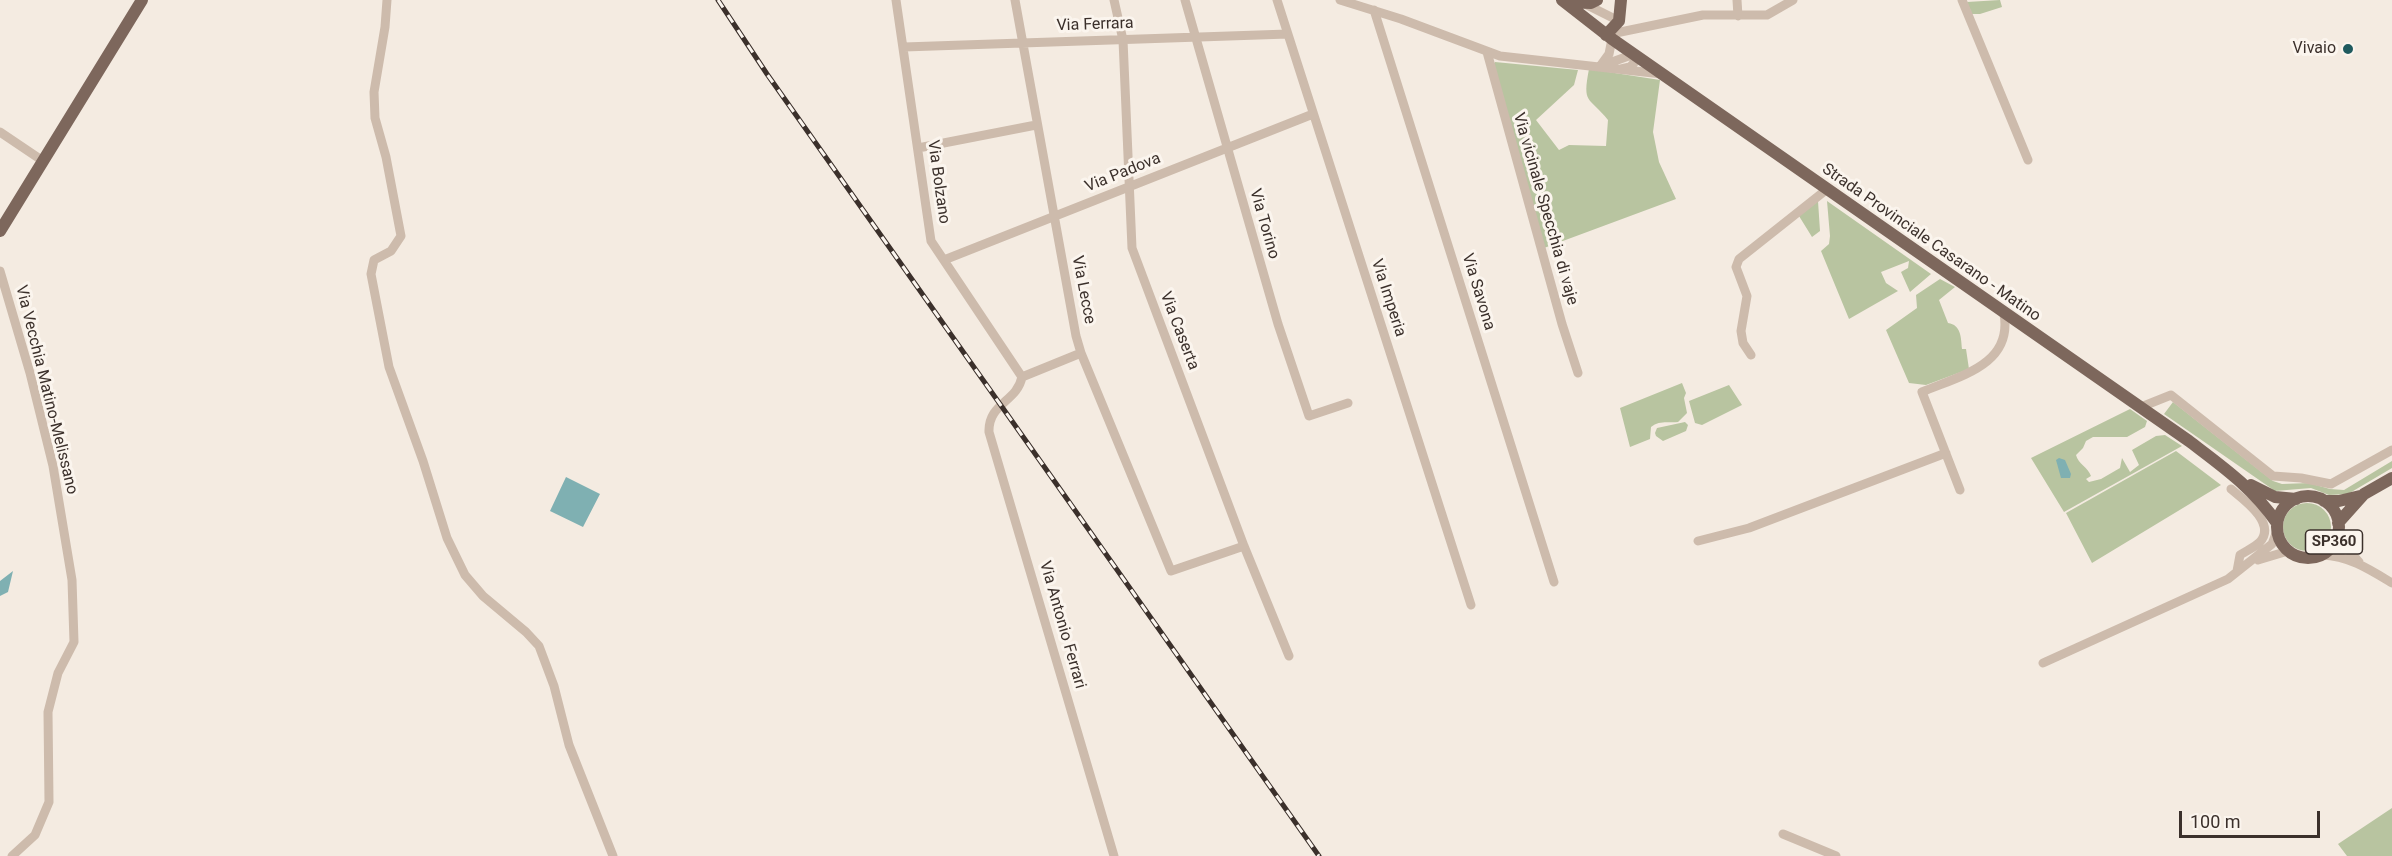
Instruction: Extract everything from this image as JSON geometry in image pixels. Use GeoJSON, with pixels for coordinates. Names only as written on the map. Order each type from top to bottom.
{"type":"FeatureCollection","features":[{"type":"Feature","properties":{"kind":"main road"},"geometry":{"type":"LineString","coordinates":[[0,231],[142,0]]}},
{"type":"Feature","properties":{"kind":"main road"},"geometry":{"type":"LineString","coordinates":[[1564,1],[1583,3],[1597,0]]}},
{"type":"Feature","properties":{"kind":"main road"},"geometry":{"type":"LineString","coordinates":[[1609,37],[1619,21],[1621,0]]}},
{"type":"Feature","properties":{"kind":"main road","name":"Strada Provinciale Casarano - Matino"},"geometry":{"type":"LineString","coordinates":[[1564,1],[1609,37],[2004,314],[2141,407],[2234,484],[2263,502],[2277,527],[2282,545],[2288,551]]}},
{"type":"Feature","properties":{"kind":"main road"},"geometry":{"type":"LineString","coordinates":[[2338,527],[2364,494],[2392,478]]}},
{"type":"Feature","properties":{"kind":"main road","name":"Strada Provinciale Casarano - Matino"},"geometry":{"type":"LineString","coordinates":[[2234,484],[2275,497],[2296,499],[2315,497],[2324,501],[2339,501],[2364,494]]}},
{"type":"Feature","properties":{"kind":"main road"},"geometry":{"type":"LineString","coordinates":[[2277,527],[2280,513],[2287,504],[2296,499]]}},
{"type":"Feature","properties":{"kind":"main road","name":"SP360"},"geometry":{"type":"LineString","coordinates":[[2288,551],[2304,558],[2322,555],[2333,545],[2338,527],[2331,507],[2324,501]]}},
{"type":"Feature","properties":{"kind":"street"},"geometry":{"type":"LineString","coordinates":[[387,0],[374,92],[375,118],[386,157],[401,236],[391,251],[374,260],[371,274],[389,367],[423,460],[447,538],[465,574],[483,596],[539,646],[554,686],[569,745],[613,856]]}},
{"type":"Feature","properties":{"kind":"street","name":"Via Bolzano"},"geometry":{"type":"LineString","coordinates":[[896,0],[931,241],[1022,376]]}},
{"type":"Feature","properties":{"kind":"street","name":"Via Lecce"},"geometry":{"type":"LineString","coordinates":[[1015,0],[1036,125],[1081,354],[1171,571],[1244,546]]}},
{"type":"Feature","properties":{"kind":"street","name":"Via Caserta"},"geometry":{"type":"LineString","coordinates":[[1114,0],[1123,39],[1132,248],[1244,546],[1289,656]]}},
{"type":"Feature","properties":{"kind":"street","name":"Via Torino"},"geometry":{"type":"LineString","coordinates":[[1185,0],[1278,324],[1309,416],[1348,403]]}},
{"type":"Feature","properties":{"kind":"street","name":"Via Imperia"},"geometry":{"type":"LineString","coordinates":[[1277,0],[1471,605]]}},
{"type":"Feature","properties":{"kind":"street"},"geometry":{"type":"LineString","coordinates":[[1340,0],[1374,10],[1487,52],[1524,59],[1662,74]]}},
{"type":"Feature","properties":{"kind":"street"},"geometry":{"type":"LineString","coordinates":[[1737,0],[1738,16]]}},
{"type":"Feature","properties":{"kind":"street"},"geometry":{"type":"LineString","coordinates":[[1599,66],[1609,54],[1609,37],[1703,15],[1767,15],[1793,0]]}},
{"type":"Feature","properties":{"kind":"street"},"geometry":{"type":"LineString","coordinates":[[1962,0],[2028,160]]}},
{"type":"Feature","properties":{"kind":"street"},"geometry":{"type":"LineString","coordinates":[[1583,3],[1619,21]]}},
{"type":"Feature","properties":{"kind":"street","name":"Via Savona"},"geometry":{"type":"LineString","coordinates":[[1374,10],[1554,582]]}},
{"type":"Feature","properties":{"kind":"street","name":"Via Ferrara"},"geometry":{"type":"LineString","coordinates":[[904,47],[1288,34]]}},
{"type":"Feature","properties":{"kind":"street","name":"Via vicinale Specchia di vaje"},"geometry":{"type":"LineString","coordinates":[[1487,52],[1562,324],[1578,373]]}},
{"type":"Feature","properties":{"kind":"street"},"geometry":{"type":"LineString","coordinates":[[1599,66],[1634,54],[1634,63],[1630,67],[1620,69]]}},
{"type":"Feature","properties":{"kind":"street","name":"Via Padova"},"geometry":{"type":"LineString","coordinates":[[944,260],[1313,114]]}},
{"type":"Feature","properties":{"kind":"street"},"geometry":{"type":"LineString","coordinates":[[918,148],[1036,125]]}},
{"type":"Feature","properties":{"kind":"street"},"geometry":{"type":"LineString","coordinates":[[0,132],[43,161]]}},
{"type":"Feature","properties":{"kind":"street"},"geometry":{"type":"LineString","coordinates":[[1751,355],[1743,344],[1741,331],[1747,296],[1737,267],[1739,259],[1826,189]]}},
{"type":"Feature","properties":{"kind":"street","name":"Via Vecchia Matino-Melissano"},"geometry":{"type":"LineString","coordinates":[[0,271],[30,373],[53,466],[72,580],[74,642],[58,673],[48,712],[49,802],[35,835],[12,856]]}},
{"type":"Feature","properties":{"kind":"street"},"geometry":{"type":"LineString","coordinates":[[1960,490],[1922,392],[1969,372],[1992,358],[1997,352],[2006,328],[2004,314]]}},
{"type":"Feature","properties":{"kind":"street"},"geometry":{"type":"LineString","coordinates":[[1022,376],[1081,354]]}},
{"type":"Feature","properties":{"kind":"street","name":"Via Antonio Ferrari"},"geometry":{"type":"LineString","coordinates":[[1022,376],[1021,384],[1015,393],[991,417],[989,432],[1114,856]]}},
{"type":"Feature","properties":{"kind":"street"},"geometry":{"type":"LineString","coordinates":[[2141,407],[2170,395],[2273,476],[2301,478],[2331,484],[2392,450]]}},
{"type":"Feature","properties":{"kind":"street"},"geometry":{"type":"LineString","coordinates":[[1698,541],[1749,528],[1946,453]]}},
{"type":"Feature","properties":{"kind":"street"},"geometry":{"type":"LineString","coordinates":[[2234,484],[2260,515],[2264,533],[2260,542],[2240,555],[2241,568]]}},
{"type":"Feature","properties":{"kind":"street"},"geometry":{"type":"LineString","coordinates":[[2043,663],[2228,579],[2272,544],[2277,527]]}},
{"type":"Feature","properties":{"kind":"street"},"geometry":{"type":"LineString","coordinates":[[2338,527],[2345,546],[2360,564]]}},
{"type":"Feature","properties":{"kind":"street"},"geometry":{"type":"LineString","coordinates":[[2241,568],[2266,556],[2288,551]]}},
{"type":"Feature","properties":{"kind":"street"},"geometry":{"type":"LineString","coordinates":[[2322,555],[2338,556],[2360,564],[2392,583]]}},
{"type":"Feature","properties":{"kind":"street"},"geometry":{"type":"LineString","coordinates":[[1783,834],[1836,856]]}},
{"type":"Feature","properties":{"kind":"green space"},"geometry":{"type":"Polygon","coordinates":[[[2000,0],[2002,7],[1980,14],[1972,14],[1967,2],[2000,0]]]}},
{"type":"Feature","properties":{"kind":"green space"},"geometry":{"type":"Polygon","coordinates":[[[1495,62],[1578,70],[1574,85],[1536,120],[1559,150],[1569,145],[1606,146],[1608,120],[1587,95],[1589,69],[1660,80],[1653,132],[1659,162],[1676,199],[1544,248],[1493,65],[1495,62]]]}},
{"type":"Feature","properties":{"kind":"green space"},"geometry":{"type":"Polygon","coordinates":[[[1818,201],[1820,231],[1812,237],[1799,216],[1818,201]]]}},
{"type":"Feature","properties":{"kind":"green space"},"geometry":{"type":"Polygon","coordinates":[[[1827,201],[1931,274],[1910,292],[1901,272],[1908,268],[1909,261],[1881,272],[1886,283],[1898,291],[1849,319],[1821,251],[1829,244],[1830,236],[1827,201]]]}},
{"type":"Feature","properties":{"kind":"green space"},"geometry":{"type":"Polygon","coordinates":[[[1940,279],[1955,287],[1939,300],[1948,323],[1956,326],[1960,332],[1962,349],[1966,349],[1969,369],[1926,385],[1909,383],[1886,330],[1917,308],[1916,295],[1940,279]]]}},
{"type":"Feature","properties":{"kind":"green space"},"geometry":{"type":"Polygon","coordinates":[[[1682,383],[1686,393],[1684,398],[1687,413],[1678,422],[1654,425],[1651,427],[1650,439],[1630,447],[1620,408],[1682,383]]]}},
{"type":"Feature","properties":{"kind":"green space"},"geometry":{"type":"Polygon","coordinates":[[[1729,385],[1742,405],[1702,425],[1695,423],[1689,401],[1729,385]]]}},
{"type":"Feature","properties":{"kind":"green space"},"geometry":{"type":"Polygon","coordinates":[[[2173,402],[2273,481],[2282,484],[2309,483],[2344,490],[2392,461],[2392,468],[2348,494],[2329,495],[2311,488],[2275,491],[2164,414],[2173,402]]]}},
{"type":"Feature","properties":{"kind":"green space"},"geometry":{"type":"Polygon","coordinates":[[[2130,409],[2147,421],[2145,427],[2127,437],[2093,437],[2086,441],[2076,455],[2090,473],[2091,476],[2086,479],[2089,482],[2101,479],[2120,468],[2122,458],[2130,472],[2139,465],[2132,450],[2156,436],[2165,435],[2182,446],[2064,512],[2031,458],[2130,409]]]}},
{"type":"Feature","properties":{"kind":"green space"},"geometry":{"type":"Polygon","coordinates":[[[1685,422],[1688,425],[1686,431],[1663,441],[1656,436],[1657,428],[1685,422]]]}},
{"type":"Feature","properties":{"kind":"green space"},"geometry":{"type":"Polygon","coordinates":[[[2176,451],[2221,485],[2092,563],[2066,513],[2176,451]]]}},
{"type":"Feature","properties":{"kind":"green space"},"geometry":{"type":"Polygon","coordinates":[[[2302,503],[2312,503],[2327,513],[2331,527],[2330,536],[2321,547],[2312,551],[2302,551],[2287,541],[2283,532],[2283,522],[2293,507],[2302,503]]]}},
{"type":"Feature","properties":{"kind":"green space"},"geometry":{"type":"Polygon","coordinates":[[[2392,808],[2392,856],[2347,856],[2338,844],[2392,808]]]}},
{"type":"Feature","properties":{"kind":"water"},"geometry":{"type":"Polygon","coordinates":[[[2059,458],[2065,460],[2071,474],[2070,478],[2061,478],[2056,460],[2059,458]]]}},
{"type":"Feature","properties":{"kind":"water"},"geometry":{"type":"Polygon","coordinates":[[[566,477],[600,494],[583,527],[550,511],[566,477]]]}},
{"type":"Feature","properties":{"kind":"water"},"geometry":{"type":"Polygon","coordinates":[[[13,571],[8,592],[0,596],[0,581],[13,571]]]}},
{"type":"Feature","properties":{"kind":"railway"},"geometry":{"type":"LineString","coordinates":[[718,0],[767,74],[1319,856]]}},
{"type":"Feature","properties":{"kind":"place","name":"Vivaio"},"geometry":{"type":"Point","coordinates":[2348,49]}}]}
